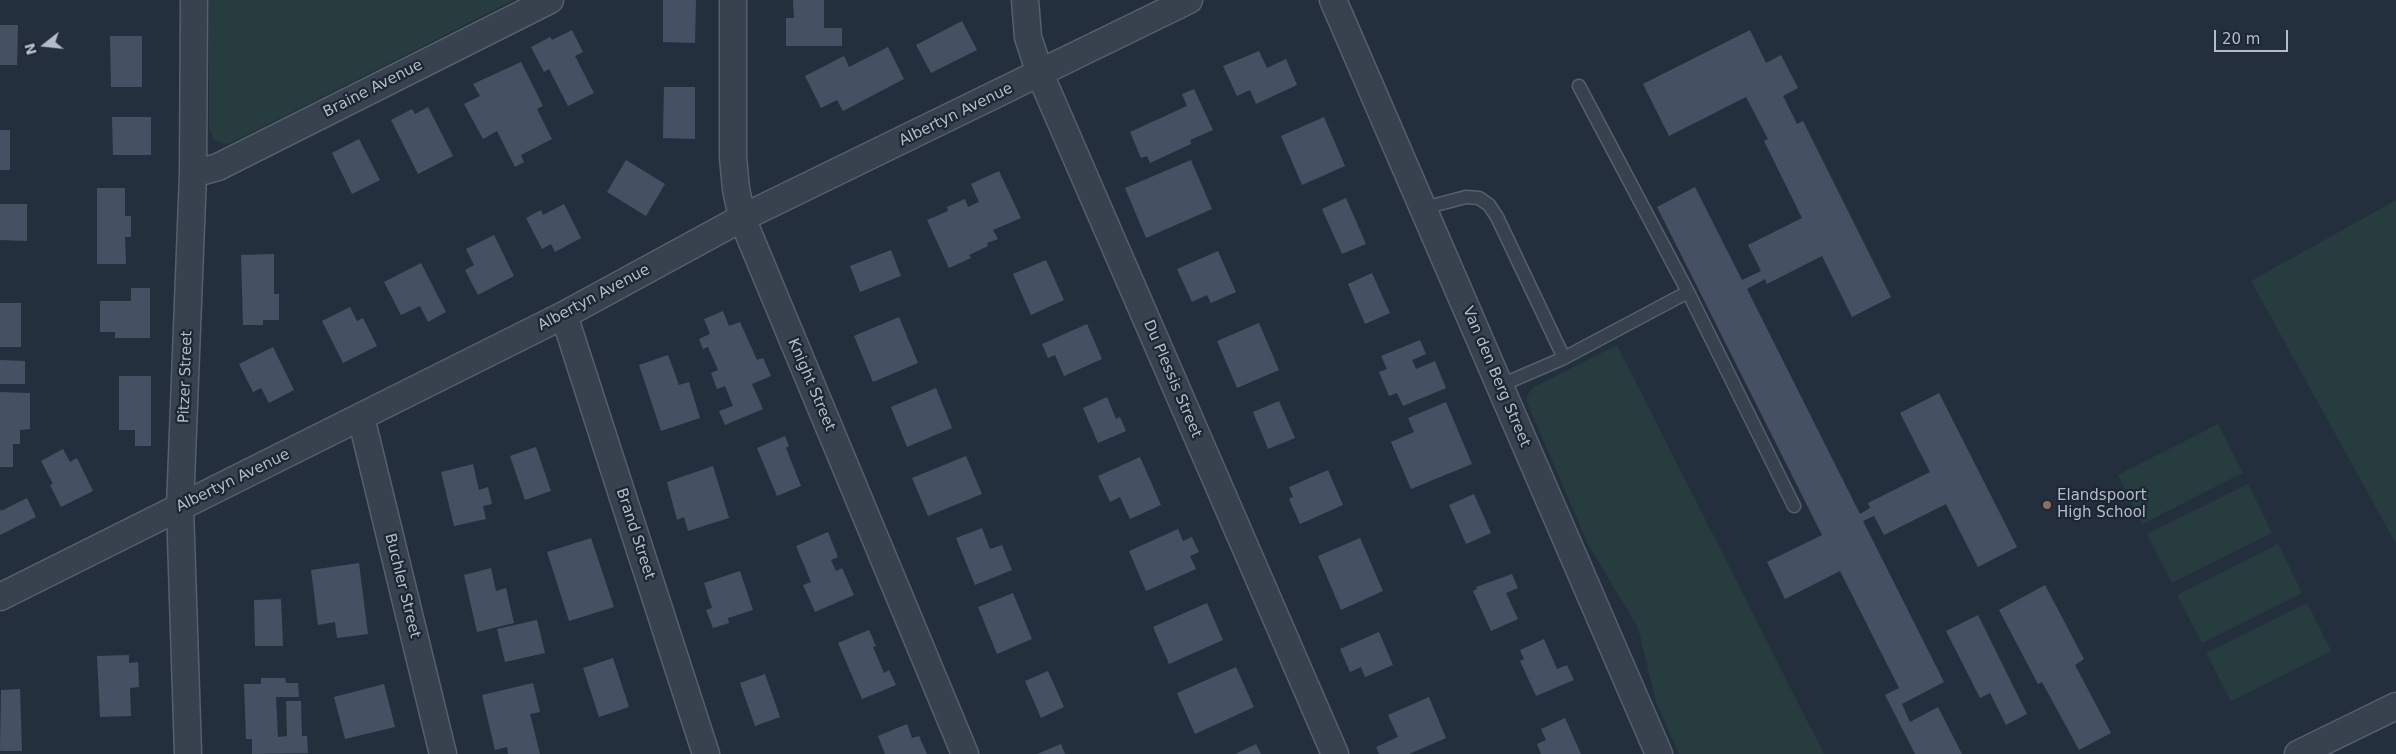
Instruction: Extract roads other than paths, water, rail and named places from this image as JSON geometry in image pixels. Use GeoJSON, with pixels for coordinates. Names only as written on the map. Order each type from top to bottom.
{"type":"FeatureCollection","features":[{"type":"Feature","properties":{"kind":"street","name":"Pitzer Street"},"geometry":{"type":"LineString","coordinates":[[188,754],[180,507],[194,174],[194,0]]}},
{"type":"Feature","properties":{"kind":"street","name":"Braine Avenue"},"geometry":{"type":"LineString","coordinates":[[194,174],[218,167],[550,0]]}},
{"type":"Feature","properties":{"kind":"street","name":"Knight Street"},"geometry":{"type":"LineString","coordinates":[[733,0],[733,157],[736,189],[742,218],[965,754]]}},
{"type":"Feature","properties":{"kind":"street","name":"Du Plessis Street"},"geometry":{"type":"LineString","coordinates":[[1025,0],[1028,37],[1040,74],[1335,754]]}},
{"type":"Feature","properties":{"kind":"street","name":"Albertyn Avenue"},"geometry":{"type":"LineString","coordinates":[[0,597],[564,315],[742,218],[1189,0]]}},
{"type":"Feature","properties":{"kind":"street","name":"Van den Berg Street"},"geometry":{"type":"LineString","coordinates":[[1333,0],[1659,754]]}},
{"type":"Feature","properties":{"kind":"street","name":"Brand Street"},"geometry":{"type":"LineString","coordinates":[[564,315],[706,754]]}},
{"type":"Feature","properties":{"kind":"street","name":"Buchler Street"},"geometry":{"type":"LineString","coordinates":[[361,417],[443,754]]}},
{"type":"Feature","properties":{"kind":"street"},"geometry":{"type":"LineString","coordinates":[[2298,754],[2394,712]]}},
{"type":"Feature","properties":{"kind":"lane"},"geometry":{"type":"LineString","coordinates":[[1579,86],[1688,292],[1794,506]]}},
{"type":"Feature","properties":{"kind":"lane"},"geometry":{"type":"LineString","coordinates":[[1424,208],[1466,197],[1479,198],[1489,205],[1497,217],[1564,358]]}},
{"type":"Feature","properties":{"kind":"lane"},"geometry":{"type":"LineString","coordinates":[[1499,386],[1564,358],[1688,292]]}},
{"type":"Feature","properties":{"kind":"place","name":"Elandspoort High School"},"geometry":{"type":"Point","coordinates":[2047,505]}}]}
